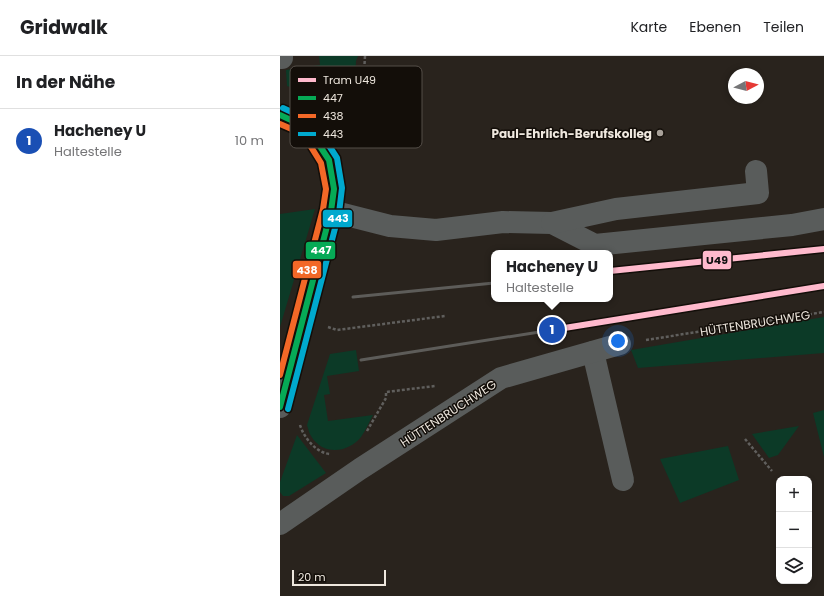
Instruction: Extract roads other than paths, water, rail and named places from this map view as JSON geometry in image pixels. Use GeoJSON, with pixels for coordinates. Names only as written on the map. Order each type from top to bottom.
{"type":"FeatureCollection","features":[{"type":"Feature","properties":{"kind":"street"},"geometry":{"type":"LineString","coordinates":[[280,115],[290,120]]}},
{"type":"Feature","properties":{"kind":"street"},"geometry":{"type":"LineString","coordinates":[[280,407],[331,212],[334,189],[329,160],[321,148]]}},
{"type":"Feature","properties":{"kind":"street"},"geometry":{"type":"LineString","coordinates":[[331,212],[390,226],[436,230],[503,222],[552,223],[616,209],[758,193],[756,171]]}},
{"type":"Feature","properties":{"kind":"street"},"geometry":{"type":"LineString","coordinates":[[552,223],[595,245],[792,225],[824,219]]}},
{"type":"Feature","properties":{"kind":"street","name":"HÜTTENBRUCHWEG"},"geometry":{"type":"LineString","coordinates":[[280,524],[361,457],[474,396],[501,378],[620,344]]}},
{"type":"Feature","properties":{"kind":"street"},"geometry":{"type":"LineString","coordinates":[[592,352],[623,480]]}},
{"type":"Feature","properties":{"kind":"railway"},"geometry":{"type":"LineString","coordinates":[[353,297],[491,283]]}},
{"type":"Feature","properties":{"kind":"railway"},"geometry":{"type":"LineString","coordinates":[[361,360],[552,330]]}},
{"type":"Feature","properties":{"kind":"tram line","name":"U49"},"geometry":{"type":"LineString","coordinates":[[613,271],[824,249]]}},
{"type":"Feature","properties":{"kind":"tram line","name":"U49"},"geometry":{"type":"LineString","coordinates":[[552,330],[824,286]]}},
{"type":"Feature","properties":{"kind":"place","name":"Paul-Ehrlich-Berufskolleg"},"geometry":{"type":"Point","coordinates":[660,133]}},
{"type":"Feature","properties":{"kind":"place","name":"Hacheney U"},"geometry":{"type":"Point","coordinates":[552,330]}}]}
